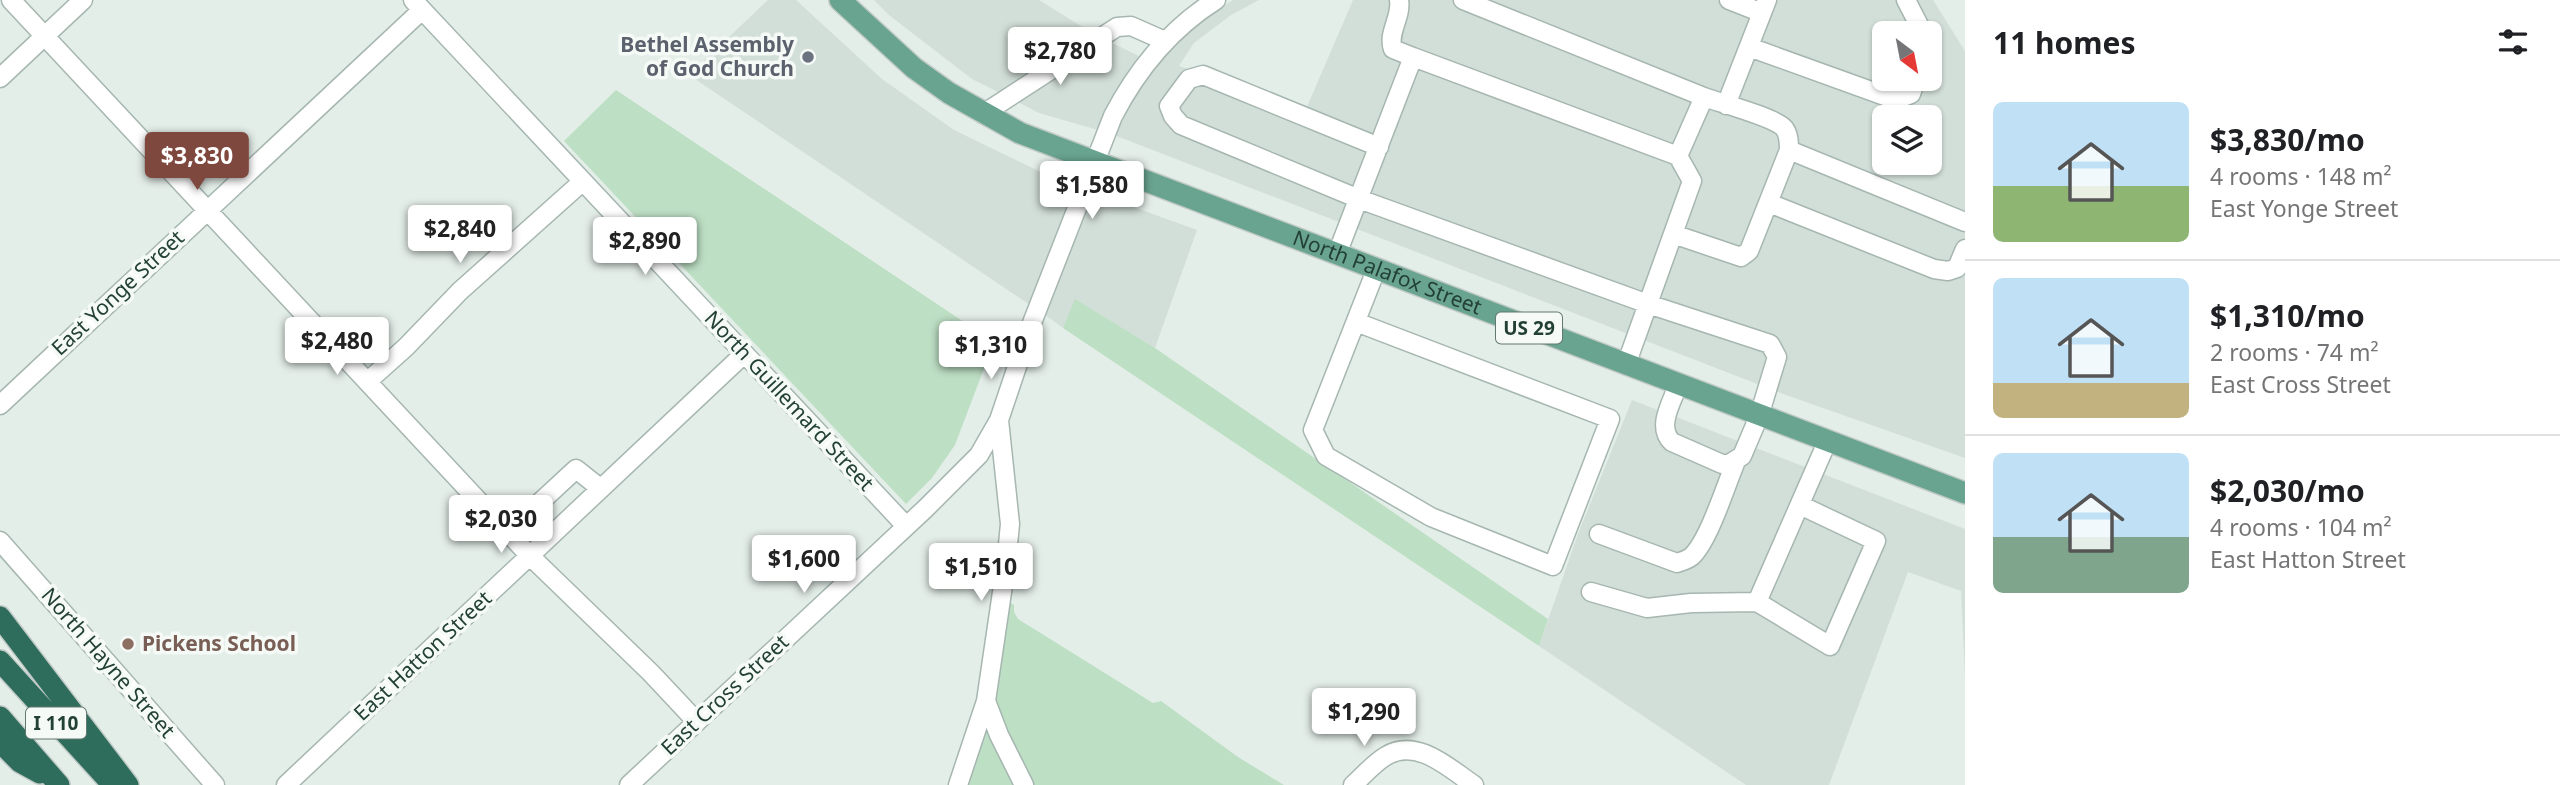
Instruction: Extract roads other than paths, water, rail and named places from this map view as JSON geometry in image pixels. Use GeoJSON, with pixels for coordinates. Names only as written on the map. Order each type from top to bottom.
{"type":"FeatureCollection","features":[{"type":"Feature","properties":{"kind":"highway"},"geometry":{"type":"LineString","coordinates":[[0,617],[128,785]]}},
{"type":"Feature","properties":{"kind":"highway","name":"I 110"},"geometry":{"type":"LineString","coordinates":[[0,661],[113,785]]}},
{"type":"Feature","properties":{"kind":"highway","name":"I 110"},"geometry":{"type":"LineString","coordinates":[[0,717],[58,784]]}},
{"type":"Feature","properties":{"kind":"highway"},"geometry":{"type":"LineString","coordinates":[[0,742],[20,762],[58,784]]}},
{"type":"Feature","properties":{"kind":"main road","name":"North Palafox Street"},"geometry":{"type":"LineString","coordinates":[[840,0],[914,68],[983,114],[1020,133],[1965,493]]}},
{"type":"Feature","properties":{"kind":"street"},"geometry":{"type":"LineString","coordinates":[[11,0],[529,555],[641,663],[697,722]]}},
{"type":"Feature","properties":{"kind":"street"},"geometry":{"type":"LineString","coordinates":[[0,78],[83,0]]}},
{"type":"Feature","properties":{"kind":"street","name":"East Cross Street"},"geometry":{"type":"LineString","coordinates":[[629,785],[979,455],[999,420],[1026,337],[1113,116],[1148,59],[1198,12],[1216,0]]}},
{"type":"Feature","properties":{"kind":"street"},"geometry":{"type":"LineString","coordinates":[[1399,0],[1400,10],[1390,41],[1393,49],[1678,156],[1692,181],[1626,365]]}},
{"type":"Feature","properties":{"kind":"street"},"geometry":{"type":"LineString","coordinates":[[1463,0],[1704,97],[1769,119],[1784,128],[1789,150],[1749,251],[1741,257],[1673,234]]}},
{"type":"Feature","properties":{"kind":"street"},"geometry":{"type":"LineString","coordinates":[[1726,105],[1765,6],[1729,0]]}},
{"type":"Feature","properties":{"kind":"street"},"geometry":{"type":"LineString","coordinates":[[1906,0],[1917,21]]}},
{"type":"Feature","properties":{"kind":"street","name":"North Guillemard Street"},"geometry":{"type":"LineString","coordinates":[[417,5],[906,526]]}},
{"type":"Feature","properties":{"kind":"street","name":"East Yonge Street"},"geometry":{"type":"LineString","coordinates":[[0,405],[417,5]]}},
{"type":"Feature","properties":{"kind":"street"},"geometry":{"type":"LineString","coordinates":[[983,114],[1116,27],[1131,26],[1165,41]]}},
{"type":"Feature","properties":{"kind":"street"},"geometry":{"type":"LineString","coordinates":[[1749,47],[1896,100],[1911,91]]}},
{"type":"Feature","properties":{"kind":"street"},"geometry":{"type":"LineString","coordinates":[[1337,254],[1413,57]]}},
{"type":"Feature","properties":{"kind":"street"},"geometry":{"type":"LineString","coordinates":[[1379,147],[1203,75],[1189,79],[1169,106],[1181,125],[1359,199],[1648,304],[1770,344],[1777,357],[1759,416],[1742,456],[1735,461],[1722,464],[1667,438],[1664,424],[1678,384]]}},
{"type":"Feature","properties":{"kind":"street"},"geometry":{"type":"LineString","coordinates":[[1678,156],[1704,97]]}},
{"type":"Feature","properties":{"kind":"street"},"geometry":{"type":"LineString","coordinates":[[1789,150],[1965,222]]}},
{"type":"Feature","properties":{"kind":"street"},"geometry":{"type":"LineString","coordinates":[[368,381],[406,347],[460,291],[582,182]]}},
{"type":"Feature","properties":{"kind":"street"},"geometry":{"type":"LineString","coordinates":[[1769,203],[1934,269],[1948,271],[1957,268],[1965,249]]}},
{"type":"Feature","properties":{"kind":"street"},"geometry":{"type":"LineString","coordinates":[[1356,322],[1610,419],[1553,566],[1431,517],[1326,456],[1313,430],[1376,270]]}},
{"type":"Feature","properties":{"kind":"street","name":"East Hatton Street"},"geometry":{"type":"LineString","coordinates":[[286,785],[744,354]]}},
{"type":"Feature","properties":{"kind":"street"},"geometry":{"type":"LineString","coordinates":[[958,785],[986,701],[996,643],[1010,524],[999,420]]}},
{"type":"Feature","properties":{"kind":"street"},"geometry":{"type":"LineString","coordinates":[[1757,602],[1827,442]]}},
{"type":"Feature","properties":{"kind":"street"},"geometry":{"type":"LineString","coordinates":[[1599,534],[1677,563],[1691,557],[1709,528],[1735,461]]}},
{"type":"Feature","properties":{"kind":"street"},"geometry":{"type":"LineString","coordinates":[[508,532],[576,469],[600,488]]}},
{"type":"Feature","properties":{"kind":"street"},"geometry":{"type":"LineString","coordinates":[[1591,592],[1647,608],[1690,603],[1757,602],[1830,646],[1876,541],[1800,505]]}},
{"type":"Feature","properties":{"kind":"street","name":"North Hayne Street"},"geometry":{"type":"LineString","coordinates":[[0,541],[215,785]]}},
{"type":"Feature","properties":{"kind":"street"},"geometry":{"type":"LineString","coordinates":[[986,701],[999,735],[1024,785]]}},
{"type":"Feature","properties":{"kind":"street"},"geometry":{"type":"LineString","coordinates":[[1353,785],[1379,761],[1399,750],[1422,752],[1474,785]]}},
{"type":"Feature","properties":{"kind":"place","name":"Bethel Assembly of God Church"},"geometry":{"type":"Point","coordinates":[808,57]}},
{"type":"Feature","properties":{"kind":"place","name":"Pickens School"},"geometry":{"type":"Point","coordinates":[128,644]}}]}
